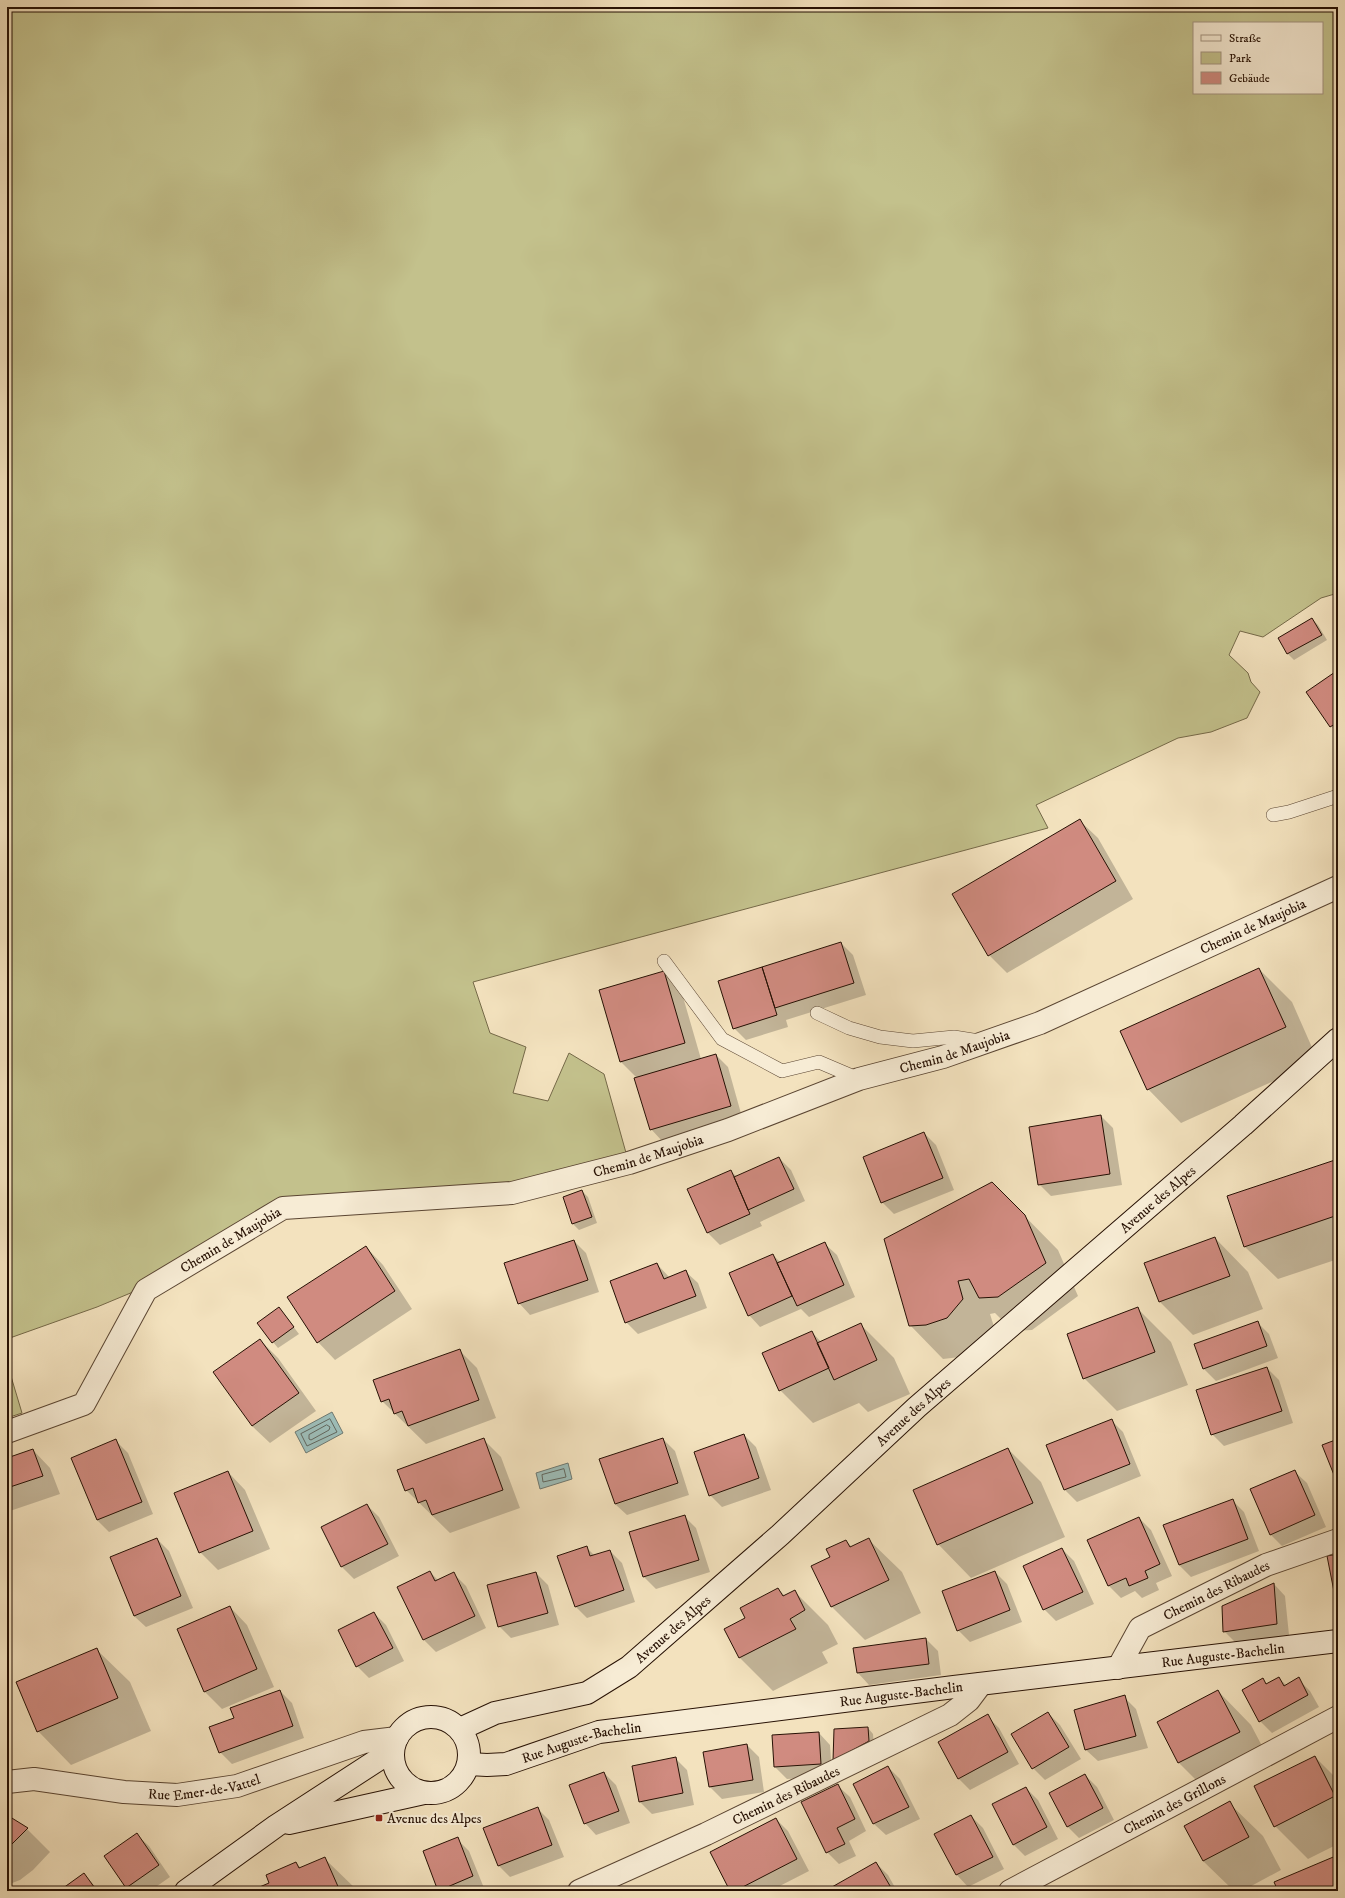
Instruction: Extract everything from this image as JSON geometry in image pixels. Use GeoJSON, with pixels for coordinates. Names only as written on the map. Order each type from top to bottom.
{"type":"FeatureCollection","features":[{"type":"Feature","properties":{"kind":"street","name":"Chemin de Maujobia"},"geometry":{"type":"LineString","coordinates":[[7,1432],[84,1404],[146,1290],[283,1208],[512,1193],[630,1163],[728,1130],[859,1079],[943,1057],[1040,1024],[1338,887]]}},
{"type":"Feature","properties":{"kind":"street","name":"Avenue des Alpes"},"geometry":{"type":"LineString","coordinates":[[460,1729],[477,1719],[495,1713],[587,1693],[629,1668],[780,1535],[917,1407],[1233,1134],[1338,1039]]}},
{"type":"Feature","properties":{"kind":"street","name":"Chemin des Ribaudes"},"geometry":{"type":"LineString","coordinates":[[1118,1668],[1140,1628],[1266,1565],[1338,1540]]}},
{"type":"Feature","properties":{"kind":"street","name":"Rue Auguste-Bachelin"},"geometry":{"type":"LineString","coordinates":[[469,1764],[506,1764],[599,1732],[981,1684],[1338,1642]]}},
{"type":"Feature","properties":{"kind":"street","name":"Chemin des Ribaudes"},"geometry":{"type":"LineString","coordinates":[[579,1891],[706,1834],[950,1715],[969,1700],[981,1684]]}},
{"type":"Feature","properties":{"kind":"street"},"geometry":{"type":"LineString","coordinates":[[276,1826],[424,1793],[442,1792],[457,1784],[465,1775],[469,1764],[470,1751],[466,1739],[460,1729],[450,1721],[438,1717],[425,1717],[414,1721],[404,1728],[395,1744],[393,1762],[397,1773],[404,1782],[413,1789],[424,1793]]}},
{"type":"Feature","properties":{"kind":"street","name":"Chemin des Grillons"},"geometry":{"type":"LineString","coordinates":[[1010,1891],[1338,1717]]}},
{"type":"Feature","properties":{"kind":"street","name":"Rue Emer-de-Vattel"},"geometry":{"type":"LineString","coordinates":[[7,1782],[34,1779],[124,1792],[177,1795],[237,1786],[364,1742],[395,1744]]}},
{"type":"Feature","properties":{"kind":"street"},"geometry":{"type":"LineString","coordinates":[[186,1891],[276,1826],[395,1744]]}},
{"type":"Feature","properties":{"kind":"lane"},"geometry":{"type":"LineString","coordinates":[[1273,815],[1289,812],[1338,796]]}},
{"type":"Feature","properties":{"kind":"lane"},"geometry":{"type":"LineString","coordinates":[[664,961],[722,1039],[782,1071],[819,1062],[859,1079]]}},
{"type":"Feature","properties":{"kind":"lane"},"geometry":{"type":"LineString","coordinates":[[817,1012],[850,1028],[880,1037],[913,1041],[954,1037],[984,1042]]}},
{"type":"Feature","properties":{"kind":"green space"},"geometry":{"type":"Polygon","coordinates":[[[7,7],[1338,7],[1338,593],[1321,598],[1263,637],[1240,631],[1229,655],[1248,673],[1251,682],[1260,692],[1247,718],[1211,732],[1178,738],[1036,805],[1048,828],[473,982],[490,1033],[526,1047],[513,1093],[548,1101],[569,1053],[604,1074],[628,1160],[510,1190],[282,1204],[145,1287],[97,1307],[7,1339],[7,7]]]}},
{"type":"Feature","properties":{"kind":"green space"},"geometry":{"type":"Polygon","coordinates":[[[7,1363],[22,1413],[7,1418],[7,1363]]]}},
{"type":"Feature","properties":{"kind":"water"},"geometry":{"type":"Polygon","coordinates":[[[332,1412],[343,1433],[306,1453],[295,1432],[332,1412]]]}},
{"type":"Feature","properties":{"kind":"water"},"geometry":{"type":"Polygon","coordinates":[[[568,1463],[572,1479],[540,1489],[536,1473],[568,1463]]]}},
{"type":"Feature","properties":{"kind":"building"},"geometry":{"type":"Polygon","coordinates":[[[1312,618],[1322,635],[1287,654],[1278,638],[1312,618]]]}},
{"type":"Feature","properties":{"kind":"building"},"geometry":{"type":"Polygon","coordinates":[[[1338,670],[1338,722],[1330,727],[1306,692],[1338,670]]]}},
{"type":"Feature","properties":{"kind":"building"},"geometry":{"type":"Polygon","coordinates":[[[1080,819],[1116,881],[988,956],[952,894],[1080,819]]]}},
{"type":"Feature","properties":{"kind":"building"},"geometry":{"type":"Polygon","coordinates":[[[841,942],[854,983],[775,1008],[762,967],[841,942]]]}},
{"type":"Feature","properties":{"kind":"building"},"geometry":{"type":"Polygon","coordinates":[[[762,967],[777,1015],[733,1029],[718,981],[762,967]]]}},
{"type":"Feature","properties":{"kind":"building"},"geometry":{"type":"Polygon","coordinates":[[[1259,968],[1286,1027],[1147,1090],[1120,1031],[1259,968]]]}},
{"type":"Feature","properties":{"kind":"building"},"geometry":{"type":"Polygon","coordinates":[[[664,971],[685,1043],[620,1062],[599,990],[664,971]]]}},
{"type":"Feature","properties":{"kind":"building"},"geometry":{"type":"Polygon","coordinates":[[[716,1054],[731,1106],[650,1130],[634,1078],[716,1054]]]}},
{"type":"Feature","properties":{"kind":"building"},"geometry":{"type":"Polygon","coordinates":[[[1101,1115],[1110,1174],[1038,1185],[1029,1127],[1101,1115]]]}},
{"type":"Feature","properties":{"kind":"building"},"geometry":{"type":"Polygon","coordinates":[[[924,1132],[943,1178],[881,1203],[863,1157],[924,1132]]]}},
{"type":"Feature","properties":{"kind":"building"},"geometry":{"type":"Polygon","coordinates":[[[779,1157],[794,1189],[748,1210],[734,1177],[779,1157]]]}},
{"type":"Feature","properties":{"kind":"building"},"geometry":{"type":"Polygon","coordinates":[[[1338,1159],[1338,1215],[1244,1247],[1227,1196],[1338,1159]]]}},
{"type":"Feature","properties":{"kind":"building"},"geometry":{"type":"Polygon","coordinates":[[[731,1170],[750,1214],[707,1233],[687,1189],[731,1170]]]}},
{"type":"Feature","properties":{"kind":"building"},"geometry":{"type":"Polygon","coordinates":[[[992,1182],[1025,1215],[1046,1263],[998,1297],[979,1298],[969,1279],[958,1281],[963,1299],[947,1318],[926,1325],[909,1326],[884,1239],[992,1182]]]}},
{"type":"Feature","properties":{"kind":"building"},"geometry":{"type":"Polygon","coordinates":[[[582,1190],[592,1217],[572,1224],[563,1197],[582,1190]]]}},
{"type":"Feature","properties":{"kind":"building"},"geometry":{"type":"Polygon","coordinates":[[[1215,1237],[1230,1276],[1159,1302],[1144,1263],[1215,1237]]]}},
{"type":"Feature","properties":{"kind":"building"},"geometry":{"type":"Polygon","coordinates":[[[574,1240],[588,1280],[518,1304],[504,1263],[574,1240]]]}},
{"type":"Feature","properties":{"kind":"building"},"geometry":{"type":"Polygon","coordinates":[[[825,1242],[844,1285],[797,1306],[777,1263],[825,1242]]]}},
{"type":"Feature","properties":{"kind":"building"},"geometry":{"type":"Polygon","coordinates":[[[366,1246],[395,1291],[317,1343],[287,1297],[366,1246]]]}},
{"type":"Feature","properties":{"kind":"building"},"geometry":{"type":"Polygon","coordinates":[[[773,1254],[792,1296],[748,1316],[729,1273],[773,1254]]]}},
{"type":"Feature","properties":{"kind":"building"},"geometry":{"type":"Polygon","coordinates":[[[657,1263],[664,1279],[686,1270],[696,1296],[625,1323],[610,1281],[657,1263]]]}},
{"type":"Feature","properties":{"kind":"building"},"geometry":{"type":"Polygon","coordinates":[[[279,1307],[294,1327],[272,1343],[257,1323],[279,1307]]]}},
{"type":"Feature","properties":{"kind":"building"},"geometry":{"type":"Polygon","coordinates":[[[1138,1307],[1155,1352],[1083,1379],[1067,1334],[1138,1307]]]}},
{"type":"Feature","properties":{"kind":"building"},"geometry":{"type":"Polygon","coordinates":[[[1258,1321],[1267,1346],[1203,1369],[1194,1344],[1258,1321]]]}},
{"type":"Feature","properties":{"kind":"building"},"geometry":{"type":"Polygon","coordinates":[[[861,1323],[877,1360],[834,1380],[817,1343],[861,1323]]]}},
{"type":"Feature","properties":{"kind":"building"},"geometry":{"type":"Polygon","coordinates":[[[812,1331],[829,1368],[779,1391],[762,1353],[812,1331]]]}},
{"type":"Feature","properties":{"kind":"building"},"geometry":{"type":"Polygon","coordinates":[[[260,1339],[299,1393],[252,1426],[213,1372],[260,1339]]]}},
{"type":"Feature","properties":{"kind":"building"},"geometry":{"type":"Polygon","coordinates":[[[460,1349],[479,1400],[408,1426],[402,1411],[394,1414],[389,1399],[381,1402],[373,1380],[460,1349]]]}},
{"type":"Feature","properties":{"kind":"building"},"geometry":{"type":"Polygon","coordinates":[[[1267,1367],[1282,1411],[1211,1435],[1196,1390],[1267,1367]]]}},
{"type":"Feature","properties":{"kind":"building"},"geometry":{"type":"Polygon","coordinates":[[[1112,1419],[1130,1464],[1064,1490],[1046,1445],[1112,1419]]]}},
{"type":"Feature","properties":{"kind":"building"},"geometry":{"type":"Polygon","coordinates":[[[744,1434],[759,1478],[709,1496],[694,1452],[744,1434]]]}},
{"type":"Feature","properties":{"kind":"building"},"geometry":{"type":"Polygon","coordinates":[[[484,1438],[503,1490],[432,1515],[426,1500],[418,1503],[413,1488],[405,1491],[397,1470],[484,1438]]]}},
{"type":"Feature","properties":{"kind":"building"},"geometry":{"type":"Polygon","coordinates":[[[663,1438],[678,1483],[615,1504],[599,1459],[663,1438]]]}},
{"type":"Feature","properties":{"kind":"building"},"geometry":{"type":"Polygon","coordinates":[[[116,1439],[142,1502],[97,1520],[71,1458],[116,1439]]]}},
{"type":"Feature","properties":{"kind":"building"},"geometry":{"type":"Polygon","coordinates":[[[1338,1439],[1338,1485],[1322,1445],[1338,1439]]]}},
{"type":"Feature","properties":{"kind":"building"},"geometry":{"type":"Polygon","coordinates":[[[1008,1448],[1033,1503],[937,1545],[913,1490],[1008,1448]]]}},
{"type":"Feature","properties":{"kind":"building"},"geometry":{"type":"Polygon","coordinates":[[[33,1449],[43,1476],[7,1488],[7,1458],[33,1449]]]}},
{"type":"Feature","properties":{"kind":"building"},"geometry":{"type":"Polygon","coordinates":[[[1295,1470],[1315,1515],[1270,1535],[1250,1489],[1295,1470]]]}},
{"type":"Feature","properties":{"kind":"building"},"geometry":{"type":"Polygon","coordinates":[[[228,1471],[253,1531],[199,1553],[174,1493],[228,1471]]]}},
{"type":"Feature","properties":{"kind":"building"},"geometry":{"type":"Polygon","coordinates":[[[1233,1499],[1248,1539],[1179,1565],[1163,1525],[1233,1499]]]}},
{"type":"Feature","properties":{"kind":"building"},"geometry":{"type":"Polygon","coordinates":[[[367,1504],[388,1544],[341,1567],[321,1527],[367,1504]]]}},
{"type":"Feature","properties":{"kind":"building"},"geometry":{"type":"Polygon","coordinates":[[[685,1515],[699,1560],[643,1577],[629,1532],[685,1515]]]}},
{"type":"Feature","properties":{"kind":"building"},"geometry":{"type":"Polygon","coordinates":[[[1139,1517],[1160,1564],[1145,1571],[1148,1578],[1129,1586],[1126,1578],[1108,1586],[1087,1540],[1139,1517]]]}},
{"type":"Feature","properties":{"kind":"building"},"geometry":{"type":"Polygon","coordinates":[[[157,1538],[181,1596],[134,1616],[110,1557],[157,1538]]]}},
{"type":"Feature","properties":{"kind":"building"},"geometry":{"type":"Polygon","coordinates":[[[869,1538],[889,1580],[831,1607],[811,1566],[830,1557],[826,1549],[846,1540],[850,1547],[869,1538]]]}},
{"type":"Feature","properties":{"kind":"building"},"geometry":{"type":"Polygon","coordinates":[[[587,1546],[590,1556],[610,1550],[624,1590],[575,1607],[557,1556],[587,1546]]]}},
{"type":"Feature","properties":{"kind":"building"},"geometry":{"type":"Polygon","coordinates":[[[1062,1548],[1083,1592],[1043,1610],[1023,1566],[1062,1548]]]}},
{"type":"Feature","properties":{"kind":"building"},"geometry":{"type":"Polygon","coordinates":[[[1338,1554],[1338,1612],[1327,1556],[1338,1554]]]}},
{"type":"Feature","properties":{"kind":"building"},"geometry":{"type":"Polygon","coordinates":[[[430,1571],[435,1581],[454,1572],[475,1616],[423,1640],[397,1587],[430,1571]]]}},
{"type":"Feature","properties":{"kind":"building"},"geometry":{"type":"Polygon","coordinates":[[[995,1571],[1010,1610],[957,1631],[942,1591],[995,1571]]]}},
{"type":"Feature","properties":{"kind":"building"},"geometry":{"type":"Polygon","coordinates":[[[536,1572],[548,1613],[498,1627],[487,1585],[536,1572]]]}},
{"type":"Feature","properties":{"kind":"building"},"geometry":{"type":"Polygon","coordinates":[[[1274,1583],[1277,1624],[1223,1632],[1222,1606],[1274,1583]]]}},
{"type":"Feature","properties":{"kind":"building"},"geometry":{"type":"Polygon","coordinates":[[[778,1588],[783,1596],[795,1590],[805,1610],[790,1619],[796,1629],[739,1658],[724,1629],[745,1618],[740,1608],[778,1588]]]}},
{"type":"Feature","properties":{"kind":"building"},"geometry":{"type":"Polygon","coordinates":[[[230,1606],[257,1669],[204,1692],[177,1629],[230,1606]]]}},
{"type":"Feature","properties":{"kind":"building"},"geometry":{"type":"Polygon","coordinates":[[[374,1612],[393,1648],[356,1667],[338,1630],[374,1612]]]}},
{"type":"Feature","properties":{"kind":"building"},"geometry":{"type":"Polygon","coordinates":[[[926,1638],[929,1664],[857,1673],[853,1648],[926,1638]]]}},
{"type":"Feature","properties":{"kind":"building"},"geometry":{"type":"Polygon","coordinates":[[[97,1648],[118,1698],[37,1732],[16,1682],[97,1648]]]}},
{"type":"Feature","properties":{"kind":"building"},"geometry":{"type":"Polygon","coordinates":[[[1279,1677],[1284,1686],[1299,1677],[1308,1695],[1259,1722],[1242,1690],[1263,1678],[1266,1684],[1279,1677]]]}},
{"type":"Feature","properties":{"kind":"building"},"geometry":{"type":"Polygon","coordinates":[[[280,1690],[293,1726],[219,1753],[209,1727],[234,1718],[230,1708],[280,1690]]]}},
{"type":"Feature","properties":{"kind":"building"},"geometry":{"type":"Polygon","coordinates":[[[1218,1690],[1240,1732],[1178,1763],[1157,1722],[1218,1690]]]}},
{"type":"Feature","properties":{"kind":"building"},"geometry":{"type":"Polygon","coordinates":[[[1125,1695],[1136,1736],[1085,1750],[1074,1710],[1125,1695]]]}},
{"type":"Feature","properties":{"kind":"building"},"geometry":{"type":"Polygon","coordinates":[[[1048,1712],[1069,1747],[1032,1769],[1011,1734],[1048,1712]]]}},
{"type":"Feature","properties":{"kind":"building"},"geometry":{"type":"Polygon","coordinates":[[[988,1714],[1008,1752],[958,1779],[938,1742],[988,1714]]]}},
{"type":"Feature","properties":{"kind":"building"},"geometry":{"type":"Polygon","coordinates":[[[868,1727],[869,1741],[833,1761],[834,1729],[868,1727]]]}},
{"type":"Feature","properties":{"kind":"building"},"geometry":{"type":"Polygon","coordinates":[[[819,1732],[821,1764],[774,1767],[772,1735],[819,1732]]]}},
{"type":"Feature","properties":{"kind":"building"},"geometry":{"type":"Polygon","coordinates":[[[747,1744],[753,1780],[709,1787],[703,1752],[747,1744]]]}},
{"type":"Feature","properties":{"kind":"building"},"geometry":{"type":"Polygon","coordinates":[[[1315,1756],[1335,1796],[1274,1827],[1254,1786],[1315,1756]]]}},
{"type":"Feature","properties":{"kind":"building"},"geometry":{"type":"Polygon","coordinates":[[[676,1757],[683,1793],[639,1802],[632,1766],[676,1757]]]}},
{"type":"Feature","properties":{"kind":"building"},"geometry":{"type":"Polygon","coordinates":[[[888,1766],[909,1807],[873,1824],[853,1784],[888,1766]]]}},
{"type":"Feature","properties":{"kind":"building"},"geometry":{"type":"Polygon","coordinates":[[[604,1772],[619,1811],[584,1824],[569,1785],[604,1772]]]}},
{"type":"Feature","properties":{"kind":"building"},"geometry":{"type":"Polygon","coordinates":[[[1085,1774],[1103,1808],[1067,1827],[1049,1793],[1085,1774]]]}},
{"type":"Feature","properties":{"kind":"building"},"geometry":{"type":"Polygon","coordinates":[[[838,1784],[855,1819],[837,1828],[845,1844],[826,1853],[801,1802],[838,1784]]]}},
{"type":"Feature","properties":{"kind":"building"},"geometry":{"type":"Polygon","coordinates":[[[1026,1787],[1047,1827],[1013,1845],[992,1804],[1026,1787]]]}},
{"type":"Feature","properties":{"kind":"building"},"geometry":{"type":"Polygon","coordinates":[[[1230,1801],[1249,1837],[1203,1861],[1184,1826],[1230,1801]]]}},
{"type":"Feature","properties":{"kind":"building"},"geometry":{"type":"Polygon","coordinates":[[[538,1807],[552,1845],[498,1866],[483,1828],[538,1807]]]}},
{"type":"Feature","properties":{"kind":"building"},"geometry":{"type":"Polygon","coordinates":[[[7,1815],[28,1828],[7,1849],[7,1815]]]}},
{"type":"Feature","properties":{"kind":"building"},"geometry":{"type":"Polygon","coordinates":[[[971,1815],[993,1857],[956,1875],[934,1834],[971,1815]]]}},
{"type":"Feature","properties":{"kind":"building"},"geometry":{"type":"Polygon","coordinates":[[[776,1818],[797,1859],[735,1891],[730,1891],[710,1852],[776,1818]]]}},
{"type":"Feature","properties":{"kind":"building"},"geometry":{"type":"Polygon","coordinates":[[[137,1833],[159,1865],[126,1888],[104,1856],[137,1833]]]}},
{"type":"Feature","properties":{"kind":"building"},"geometry":{"type":"Polygon","coordinates":[[[458,1837],[473,1876],[438,1891],[423,1851],[458,1837]]]}},
{"type":"Feature","properties":{"kind":"building"},"geometry":{"type":"Polygon","coordinates":[[[1338,1855],[1338,1884],[1322,1891],[1278,1891],[1274,1882],[1338,1855]]]}},
{"type":"Feature","properties":{"kind":"building"},"geometry":{"type":"Polygon","coordinates":[[[325,1857],[340,1891],[250,1891],[269,1883],[266,1875],[296,1862],[299,1868],[325,1857]]]}},
{"type":"Feature","properties":{"kind":"building"},"geometry":{"type":"Polygon","coordinates":[[[876,1862],[893,1891],[834,1891],[832,1887],[876,1862]]]}},
{"type":"Feature","properties":{"kind":"building"},"geometry":{"type":"Polygon","coordinates":[[[84,1873],[97,1891],[59,1891],[84,1873]]]}},
{"type":"Feature","properties":{"kind":"place","name":"Avenue des Alpes"},"geometry":{"type":"Point","coordinates":[379,1818]}}]}
